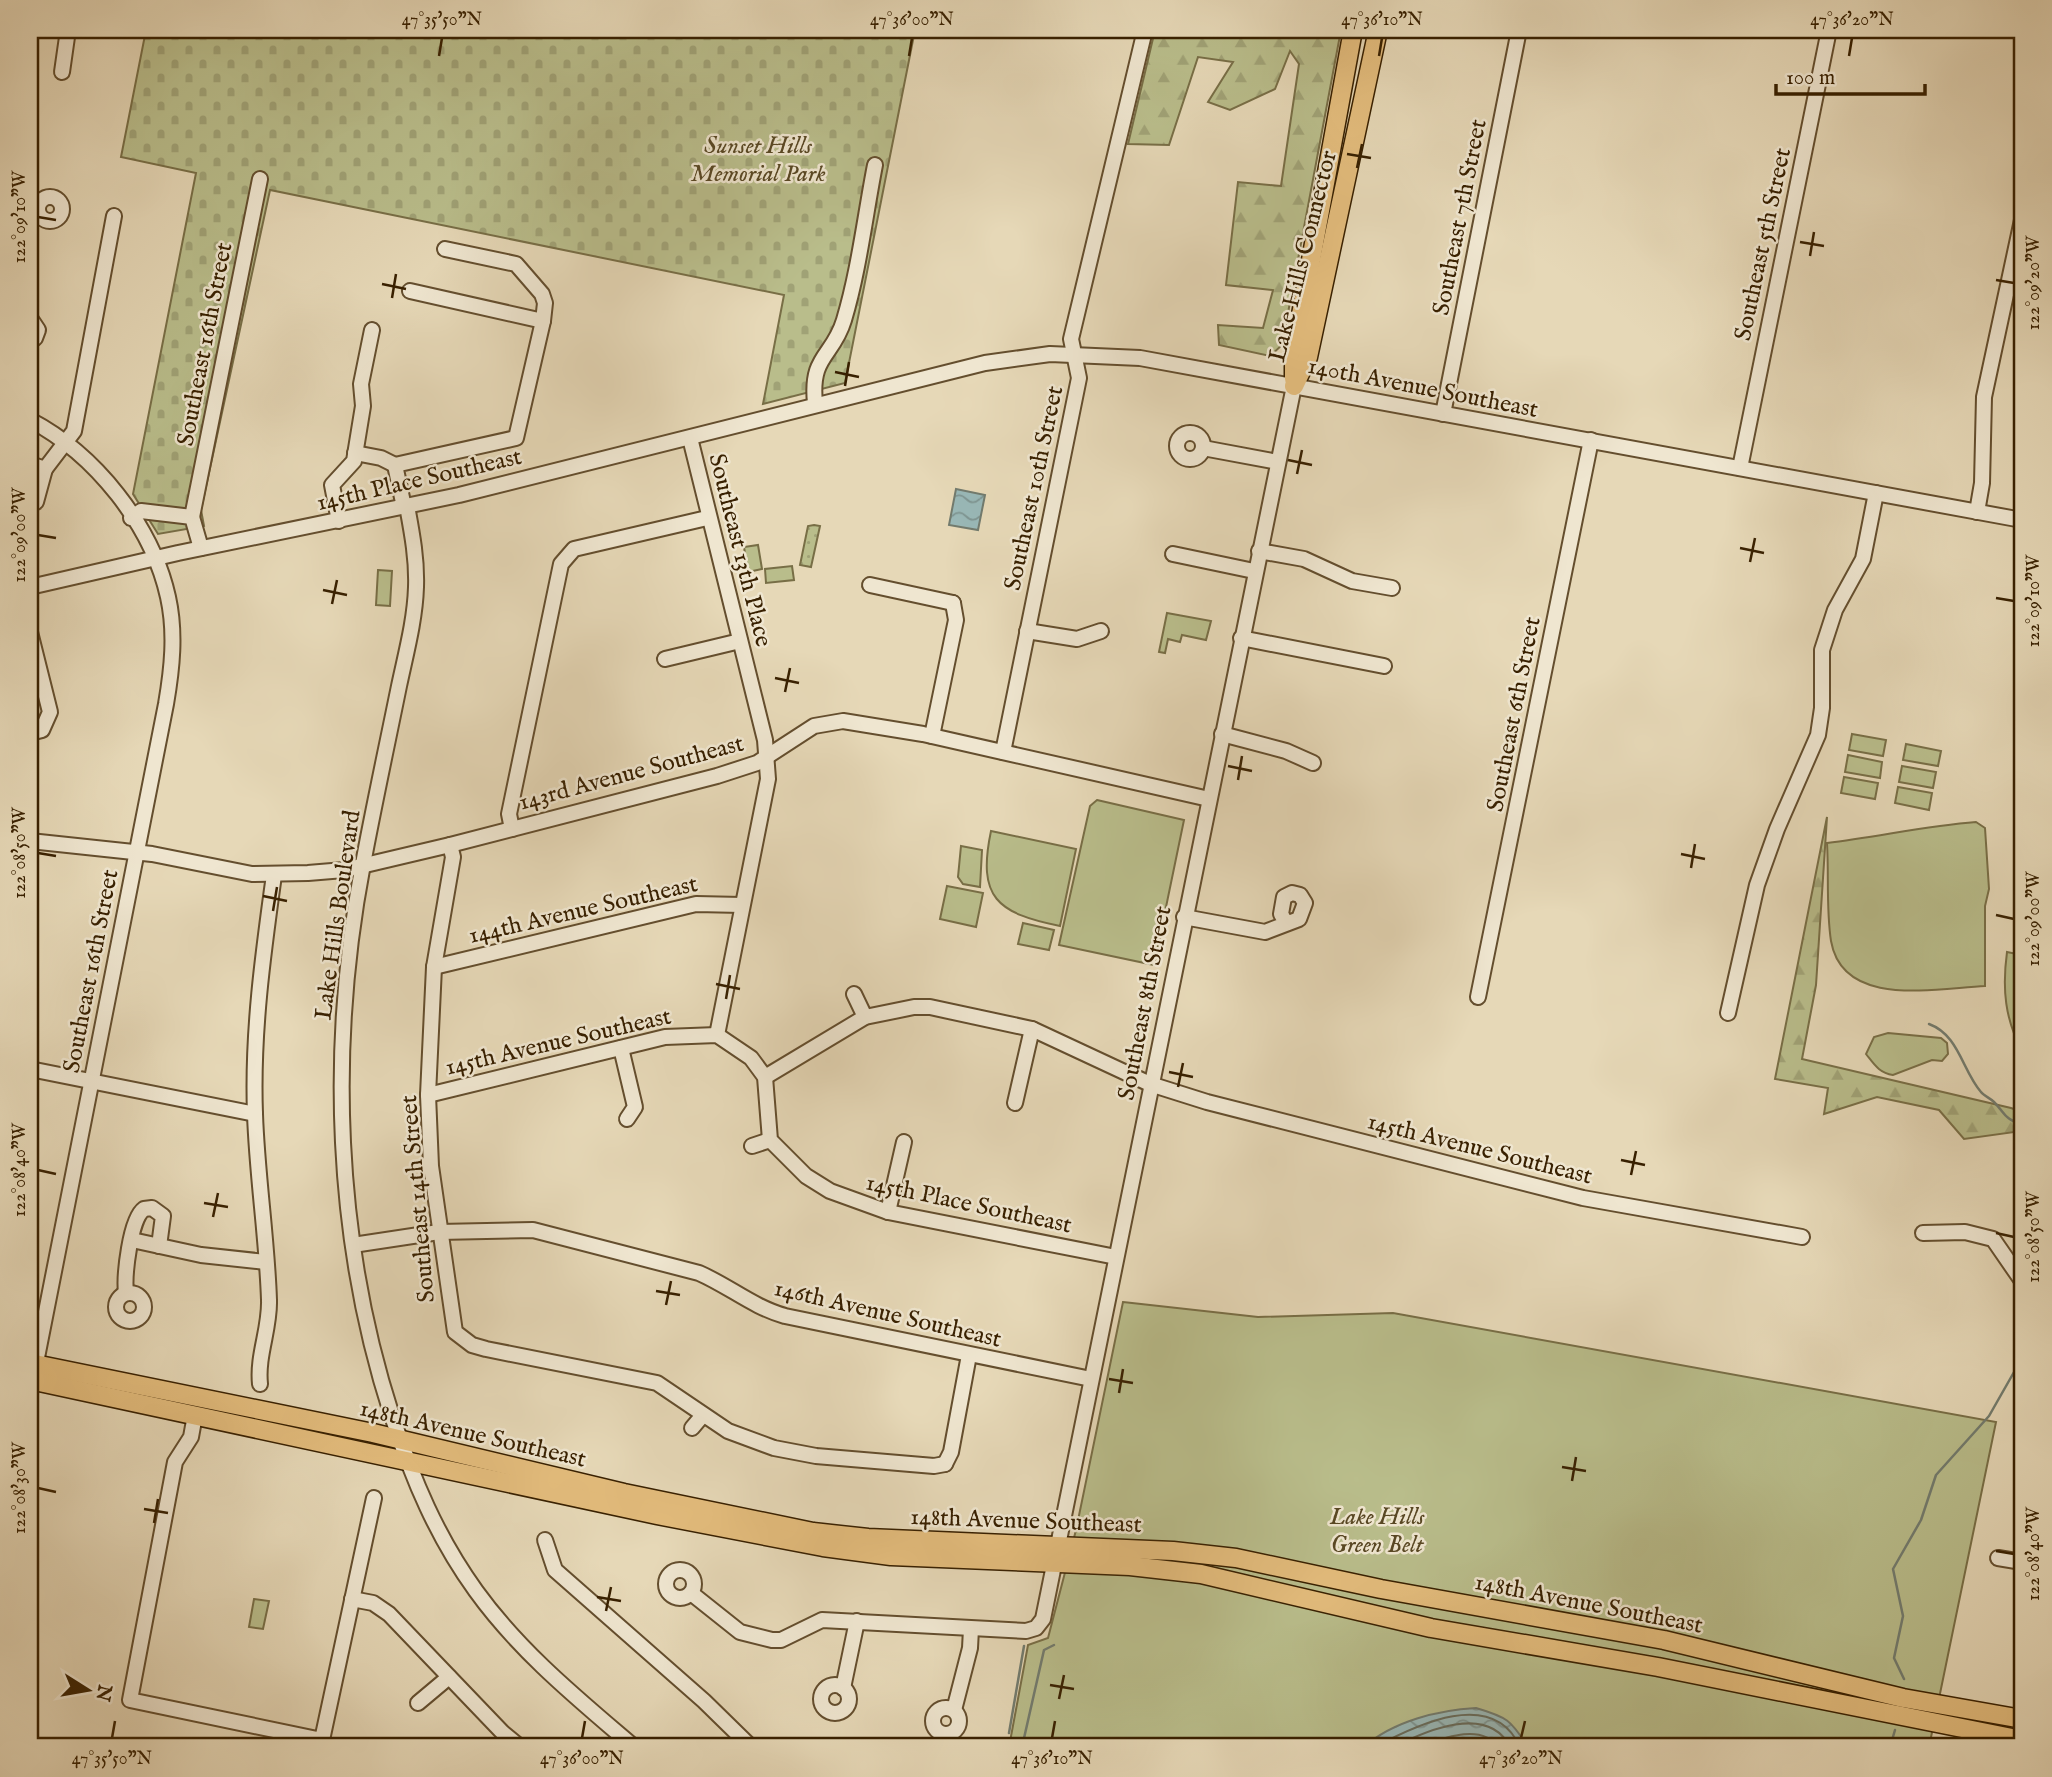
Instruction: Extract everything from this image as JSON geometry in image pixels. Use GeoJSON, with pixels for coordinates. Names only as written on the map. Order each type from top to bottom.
{"type":"FeatureCollection","features":[{"type":"Feature","properties":{"kind":"main road","name":"Lake Hills Connector"},"geometry":{"type":"LineString","coordinates":[[1294,386],[1294,353],[1353,30]]}},
{"type":"Feature","properties":{"kind":"main road","name":"Lake Hills Connector"},"geometry":{"type":"LineString","coordinates":[[1294,386],[1308,357],[1378,30]]}},
{"type":"Feature","properties":{"kind":"main road","name":"148th Avenue Southeast"},"geometry":{"type":"LineString","coordinates":[[31,1376],[407,1462],[848,1551],[1056,1555],[1205,1554],[1381,1589],[1597,1626],[1903,1698],[2022,1719]]}},
{"type":"Feature","properties":{"kind":"main road","name":"148th Avenue Southeast"},"geometry":{"type":"LineString","coordinates":[[31,1376],[400,1440],[624,1493],[813,1532],[1056,1555],[1201,1574],[1431,1628],[1658,1667],[2022,1740]]}},
{"type":"Feature","properties":{"kind":"main road"},"geometry":{"type":"LineString","coordinates":[[280,1432],[300,1429],[370,1443],[400,1440]]}},
{"type":"Feature","properties":{"kind":"main road"},"geometry":{"type":"LineString","coordinates":[[407,1462],[415,1457],[443,1451]]}},
{"type":"Feature","properties":{"kind":"main road"},"geometry":{"type":"LineString","coordinates":[[1353,1610],[1375,1610],[1383,1600],[1381,1589]]}},
{"type":"Feature","properties":{"kind":"main road"},"geometry":{"type":"LineString","coordinates":[[1742,1685],[1736,1675],[1738,1669],[1758,1664]]}},
{"type":"Feature","properties":{"kind":"street"},"geometry":{"type":"LineString","coordinates":[[62,72],[68,30]]}},
{"type":"Feature","properties":{"kind":"street","name":"Southeast 10th Street"},"geometry":{"type":"LineString","coordinates":[[1003,752],[1079,378],[1071,339],[1145,30]]}},
{"type":"Feature","properties":{"kind":"street","name":"Southeast 7th Street"},"geometry":{"type":"LineString","coordinates":[[1443,414],[1519,30]]}},
{"type":"Feature","properties":{"kind":"street","name":"Southeast 5th Street"},"geometry":{"type":"LineString","coordinates":[[1740,468],[1829,30]]}},
{"type":"Feature","properties":{"kind":"street"},"geometry":{"type":"LineString","coordinates":[[815,404],[813,383],[816,369],[844,322],[875,165]]}},
{"type":"Feature","properties":{"kind":"street","name":"Southeast 16th Street"},"geometry":{"type":"LineString","coordinates":[[192,517],[260,179]]}},
{"type":"Feature","properties":{"kind":"street"},"geometry":{"type":"LineString","coordinates":[[36,502],[45,469],[75,431],[114,216]]}},
{"type":"Feature","properties":{"kind":"street"},"geometry":{"type":"LineString","coordinates":[[1977,512],[1982,483],[1984,397],[2022,220]]}},
{"type":"Feature","properties":{"kind":"street"},"geometry":{"type":"LineString","coordinates":[[355,453],[381,458],[395,466],[516,438],[543,321],[545,303],[542,294],[516,264],[445,249]]}},
{"type":"Feature","properties":{"kind":"street"},"geometry":{"type":"LineString","coordinates":[[410,290],[543,321]]}},
{"type":"Feature","properties":{"kind":"street"},"geometry":{"type":"LineString","coordinates":[[30,318],[38,330],[30,342]]}},
{"type":"Feature","properties":{"kind":"street"},"geometry":{"type":"LineString","coordinates":[[339,521],[332,485],[354,461],[363,406],[361,384],[372,330]]}},
{"type":"Feature","properties":{"kind":"street","name":"140th Avenue Southeast"},"geometry":{"type":"LineString","coordinates":[[815,404],[985,363],[1075,354],[1140,358],[2022,520]]}},
{"type":"Feature","properties":{"kind":"street","name":"Southeast 8th Street"},"geometry":{"type":"LineString","coordinates":[[971,1629],[1026,1631],[1036,1628],[1043,1619],[1254,571],[1294,386]]}},
{"type":"Feature","properties":{"kind":"street","name":"145th Place Southeast"},"geometry":{"type":"LineString","coordinates":[[30,587],[201,548],[406,507],[690,438],[815,404]]}},
{"type":"Feature","properties":{"kind":"street","name":"Southeast 16th Street"},"geometry":{"type":"LineString","coordinates":[[30,420],[64,442],[111,485],[154,559],[168,598],[172,652],[166,704],[31,1376]]}},
{"type":"Feature","properties":{"kind":"street","name":"Southeast 13th Place"},"geometry":{"type":"LineString","coordinates":[[690,438],[707,517],[740,641],[766,755],[768,779],[717,1035]]}},
{"type":"Feature","properties":{"kind":"street","name":"Southeast 6th Street"},"geometry":{"type":"LineString","coordinates":[[1478,997],[1591,440]]}},
{"type":"Feature","properties":{"kind":"street"},"geometry":{"type":"LineString","coordinates":[[1203,448],[1278,462]]}},
{"type":"Feature","properties":{"kind":"street"},"geometry":{"type":"LineString","coordinates":[[30,464],[45,469]]}},
{"type":"Feature","properties":{"kind":"street"},"geometry":{"type":"LineString","coordinates":[[395,466],[406,507]]}},
{"type":"Feature","properties":{"kind":"street"},"geometry":{"type":"LineString","coordinates":[[1728,1013],[1757,885],[1777,829],[1818,735],[1822,708],[1822,650],[1835,610],[1863,559],[1877,493]]}},
{"type":"Feature","properties":{"kind":"street","name":"Lake Hills Boulevard"},"geometry":{"type":"LineString","coordinates":[[406,507],[416,560],[414,609],[363,864],[349,954],[343,1035],[344,1148],[353,1245],[368,1336],[407,1462],[428,1515],[496,1618],[528,1653],[628,1745]]}},
{"type":"Feature","properties":{"kind":"street"},"geometry":{"type":"LineString","coordinates":[[131,518],[141,511],[192,517],[201,548]]}},
{"type":"Feature","properties":{"kind":"street"},"geometry":{"type":"LineString","coordinates":[[512,828],[509,814],[556,576],[566,556],[574,550],[707,517]]}},
{"type":"Feature","properties":{"kind":"street"},"geometry":{"type":"LineString","coordinates":[[1259,551],[1304,559],[1352,581],[1392,588]]}},
{"type":"Feature","properties":{"kind":"street"},"geometry":{"type":"LineString","coordinates":[[1173,554],[1254,571]]}},
{"type":"Feature","properties":{"kind":"street"},"geometry":{"type":"LineString","coordinates":[[870,585],[956,600],[956,620],[932,736]]}},
{"type":"Feature","properties":{"kind":"street"},"geometry":{"type":"LineString","coordinates":[[1027,631],[1077,639],[1101,631]]}},
{"type":"Feature","properties":{"kind":"street"},"geometry":{"type":"LineString","coordinates":[[30,632],[50,712],[46,725],[36,734],[30,733]]}},
{"type":"Feature","properties":{"kind":"street"},"geometry":{"type":"LineString","coordinates":[[1241,638],[1384,666]]}},
{"type":"Feature","properties":{"kind":"street"},"geometry":{"type":"LineString","coordinates":[[665,659],[740,641]]}},
{"type":"Feature","properties":{"kind":"street","name":"143rd Avenue Southeast"},"geometry":{"type":"LineString","coordinates":[[137,852],[252,874],[344,870],[716,776],[757,763],[801,732],[832,722],[855,722],[932,736],[1209,799]]}},
{"type":"Feature","properties":{"kind":"street"},"geometry":{"type":"LineString","coordinates":[[1222,734],[1286,751],[1313,763]]}},
{"type":"Feature","properties":{"kind":"street"},"geometry":{"type":"LineString","coordinates":[[30,841],[137,852]]}},
{"type":"Feature","properties":{"kind":"street","name":"Southeast 14th Street"},"geometry":{"type":"LineString","coordinates":[[450,845],[453,858],[434,967],[428,1095],[439,1232],[452,1325],[461,1338],[486,1349],[657,1384],[703,1415]]}},
{"type":"Feature","properties":{"kind":"street"},"geometry":{"type":"LineString","coordinates":[[260,1384],[258,1367],[269,1301],[255,1114],[259,986],[274,875]]}},
{"type":"Feature","properties":{"kind":"street","name":"144th Avenue Southeast"},"geometry":{"type":"LineString","coordinates":[[434,967],[696,904],[742,905]]}},
{"type":"Feature","properties":{"kind":"street"},"geometry":{"type":"LineString","coordinates":[[1184,917],[1265,932],[1274,931],[1286,923]]}},
{"type":"Feature","properties":{"kind":"street"},"geometry":{"type":"LineString","coordinates":[[854,994],[865,1017]]}},
{"type":"Feature","properties":{"kind":"street","name":"145th Avenue Southeast"},"geometry":{"type":"LineString","coordinates":[[765,1077],[865,1017],[914,1007],[930,1007],[1032,1029],[1150,1084],[1219,1105],[1583,1198],[1802,1237]]}},
{"type":"Feature","properties":{"kind":"street"},"geometry":{"type":"LineString","coordinates":[[1015,1103],[1032,1029]]}},
{"type":"Feature","properties":{"kind":"street"},"geometry":{"type":"LineString","coordinates":[[717,1035],[751,1058],[765,1077],[771,1140],[752,1146]]}},
{"type":"Feature","properties":{"kind":"street","name":"145th Avenue Southeast"},"geometry":{"type":"LineString","coordinates":[[428,1095],[665,1037],[717,1035]]}},
{"type":"Feature","properties":{"kind":"street"},"geometry":{"type":"LineString","coordinates":[[621,1048],[635,1107],[627,1119]]}},
{"type":"Feature","properties":{"kind":"street"},"geometry":{"type":"LineString","coordinates":[[30,1069],[255,1114]]}},
{"type":"Feature","properties":{"kind":"street","name":"145th Place Southeast"},"geometry":{"type":"LineString","coordinates":[[771,1140],[806,1176],[857,1203],[888,1212],[1115,1258]]}},
{"type":"Feature","properties":{"kind":"street"},"geometry":{"type":"LineString","coordinates":[[888,1212],[904,1142]]}},
{"type":"Feature","properties":{"kind":"street"},"geometry":{"type":"LineString","coordinates":[[126,1293],[137,1214],[144,1209],[152,1208],[160,1213],[164,1221],[159,1246]]}},
{"type":"Feature","properties":{"kind":"street","name":"146th Avenue Southeast"},"geometry":{"type":"LineString","coordinates":[[353,1245],[439,1232],[533,1230],[587,1241],[699,1273],[768,1312],[1091,1379]]}},
{"type":"Feature","properties":{"kind":"street"},"geometry":{"type":"LineString","coordinates":[[1923,1233],[1965,1232],[1993,1240],[2022,1281]]}},
{"type":"Feature","properties":{"kind":"street"},"geometry":{"type":"LineString","coordinates":[[132,1240],[201,1255],[266,1262]]}},
{"type":"Feature","properties":{"kind":"street"},"geometry":{"type":"LineString","coordinates":[[692,1428],[703,1415],[728,1431],[774,1448],[839,1459],[947,1467],[969,1355]]}},
{"type":"Feature","properties":{"kind":"street"},"geometry":{"type":"LineString","coordinates":[[195,1415],[191,1437],[175,1462],[130,1700],[322,1740],[374,1498]]}},
{"type":"Feature","properties":{"kind":"street"},"geometry":{"type":"LineString","coordinates":[[545,1540],[555,1570],[704,1700],[751,1747]]}},
{"type":"Feature","properties":{"kind":"street"},"geometry":{"type":"LineString","coordinates":[[1998,1558],[2022,1562]]}},
{"type":"Feature","properties":{"kind":"street"},"geometry":{"type":"LineString","coordinates":[[691,1593],[740,1632],[772,1640],[781,1640],[822,1620],[971,1629],[970,1647],[954,1710]]}},
{"type":"Feature","properties":{"kind":"street"},"geometry":{"type":"LineString","coordinates":[[352,1599],[373,1603],[389,1614],[503,1733],[520,1747]]}},
{"type":"Feature","properties":{"kind":"street"},"geometry":{"type":"LineString","coordinates":[[843,1688],[857,1621]]}},
{"type":"Feature","properties":{"kind":"street"},"geometry":{"type":"LineString","coordinates":[[418,1703],[449,1677]]}},
{"type":"Feature","properties":{"kind":"green space","name":"Sunset Hills Memorial Park"},"geometry":{"type":"Polygon","coordinates":[[[146,30],[915,30],[845,383],[763,404],[784,295],[270,190],[201,510],[204,526],[158,534],[133,494],[196,173],[121,157],[146,30]]]}},
{"type":"Feature","properties":{"kind":"green space"},"geometry":{"type":"Polygon","coordinates":[[[1155,30],[1341,30],[1282,345],[1270,356],[1219,345],[1218,325],[1263,328],[1273,290],[1226,285],[1238,182],[1281,186],[1299,64],[1290,51],[1275,89],[1230,110],[1208,102],[1233,62],[1198,57],[1169,145],[1128,144],[1155,30]]]}},
{"type":"Feature","properties":{"kind":"green space"},"geometry":{"type":"Polygon","coordinates":[[[808,526],[820,526],[811,567],[800,565],[808,526]]]}},
{"type":"Feature","properties":{"kind":"green space"},"geometry":{"type":"Polygon","coordinates":[[[758,545],[762,569],[748,572],[744,547],[758,545]]]}},
{"type":"Feature","properties":{"kind":"green space"},"geometry":{"type":"Polygon","coordinates":[[[792,566],[794,580],[766,583],[765,569],[792,566]]]}},
{"type":"Feature","properties":{"kind":"green space"},"geometry":{"type":"Polygon","coordinates":[[[378,570],[392,571],[390,606],[376,605],[378,570]]]}},
{"type":"Feature","properties":{"kind":"green space"},"geometry":{"type":"Polygon","coordinates":[[[1167,613],[1211,621],[1206,640],[1182,635],[1180,642],[1168,639],[1165,653],[1159,652],[1167,613]]]}},
{"type":"Feature","properties":{"kind":"green space"},"geometry":{"type":"Polygon","coordinates":[[[1852,734],[1886,740],[1883,756],[1849,750],[1852,734]]]}},
{"type":"Feature","properties":{"kind":"green space"},"geometry":{"type":"Polygon","coordinates":[[[1906,744],[1941,751],[1938,766],[1903,760],[1906,744]]]}},
{"type":"Feature","properties":{"kind":"green space"},"geometry":{"type":"Polygon","coordinates":[[[1848,755],[1882,762],[1880,778],[1845,772],[1848,755]]]}},
{"type":"Feature","properties":{"kind":"green space"},"geometry":{"type":"Polygon","coordinates":[[[1902,766],[1936,772],[1933,788],[1899,782],[1902,766]]]}},
{"type":"Feature","properties":{"kind":"green space"},"geometry":{"type":"Polygon","coordinates":[[[1844,777],[1878,783],[1875,799],[1841,793],[1844,777]]]}},
{"type":"Feature","properties":{"kind":"green space"},"geometry":{"type":"Polygon","coordinates":[[[1898,787],[1932,793],[1929,810],[1895,803],[1898,787]]]}},
{"type":"Feature","properties":{"kind":"green space"},"geometry":{"type":"Polygon","coordinates":[[[1097,800],[1184,820],[1154,965],[1059,945],[1090,806],[1097,800]]]}},
{"type":"Feature","properties":{"kind":"green space"},"geometry":{"type":"Polygon","coordinates":[[[1827,817],[1816,985],[1802,1059],[2011,1108],[2022,1112],[2022,1131],[1964,1139],[1939,1110],[1877,1097],[1824,1114],[1828,1088],[1775,1079],[1827,817]]]}},
{"type":"Feature","properties":{"kind":"green space"},"geometry":{"type":"Polygon","coordinates":[[[1976,822],[1985,828],[1989,889],[1985,906],[1985,986],[1894,990],[1872,986],[1853,977],[1839,963],[1831,941],[1827,843],[1976,822]]]}},
{"type":"Feature","properties":{"kind":"green space"},"geometry":{"type":"Polygon","coordinates":[[[991,831],[1076,849],[1060,926],[1021,915],[997,899],[990,887],[987,872],[991,831]]]}},
{"type":"Feature","properties":{"kind":"green space"},"geometry":{"type":"Polygon","coordinates":[[[961,846],[982,850],[980,887],[963,884],[958,877],[961,846]]]}},
{"type":"Feature","properties":{"kind":"green space"},"geometry":{"type":"Polygon","coordinates":[[[947,886],[983,893],[976,927],[940,919],[947,886]]]}},
{"type":"Feature","properties":{"kind":"green space"},"geometry":{"type":"Polygon","coordinates":[[[1023,923],[1054,930],[1049,950],[1018,944],[1023,923]]]}},
{"type":"Feature","properties":{"kind":"green space"},"geometry":{"type":"Polygon","coordinates":[[[2007,952],[2022,955],[2022,1051],[2006,1003],[2007,952]]]}},
{"type":"Feature","properties":{"kind":"green space"},"geometry":{"type":"Polygon","coordinates":[[[1888,1033],[1941,1038],[1947,1043],[1948,1054],[1942,1061],[1932,1060],[1893,1075],[1888,1074],[1877,1068],[1866,1054],[1874,1037],[1888,1033]]]}},
{"type":"Feature","properties":{"kind":"green space","name":"Lake Hills Green Belt"},"geometry":{"type":"Polygon","coordinates":[[[1123,1302],[1258,1317],[1393,1313],[1996,1422],[1929,1747],[1009,1747],[1028,1645],[1048,1638],[1076,1530],[1123,1302]]]}},
{"type":"Feature","properties":{"kind":"green space"},"geometry":{"type":"Polygon","coordinates":[[[254,1599],[269,1601],[263,1629],[249,1627],[254,1599]]]}},
{"type":"Feature","properties":{"kind":"water"},"geometry":{"type":"Polygon","coordinates":[[[956,489],[985,495],[978,530],[949,525],[956,489]]]}},
{"type":"Feature","properties":{"kind":"water"},"geometry":{"type":"Polygon","coordinates":[[[1476,1708],[1507,1721],[1528,1747],[1364,1747],[1389,1730],[1417,1718],[1476,1708]]]}},
{"type":"Feature","properties":{"kind":"waterway"},"geometry":{"type":"LineString","coordinates":[[1929,1024],[1939,1029],[1954,1045],[1982,1093],[2008,1118],[2022,1125]]}},
{"type":"Feature","properties":{"kind":"waterway"},"geometry":{"type":"LineString","coordinates":[[1904,1679],[1894,1658],[1903,1616],[1893,1569],[1921,1520],[1936,1475],[1989,1416],[2022,1358]]}},
{"type":"Feature","properties":{"kind":"waterway"},"geometry":{"type":"LineString","coordinates":[[1022,1747],[1044,1650],[1054,1645]]}},
{"type":"Feature","properties":{"kind":"waterway"},"geometry":{"type":"LineString","coordinates":[[1009,1733],[1024,1646]]}},
{"type":"Feature","properties":{"kind":"waterway"},"geometry":{"type":"LineString","coordinates":[[1890,1747],[1895,1730]]}}]}
